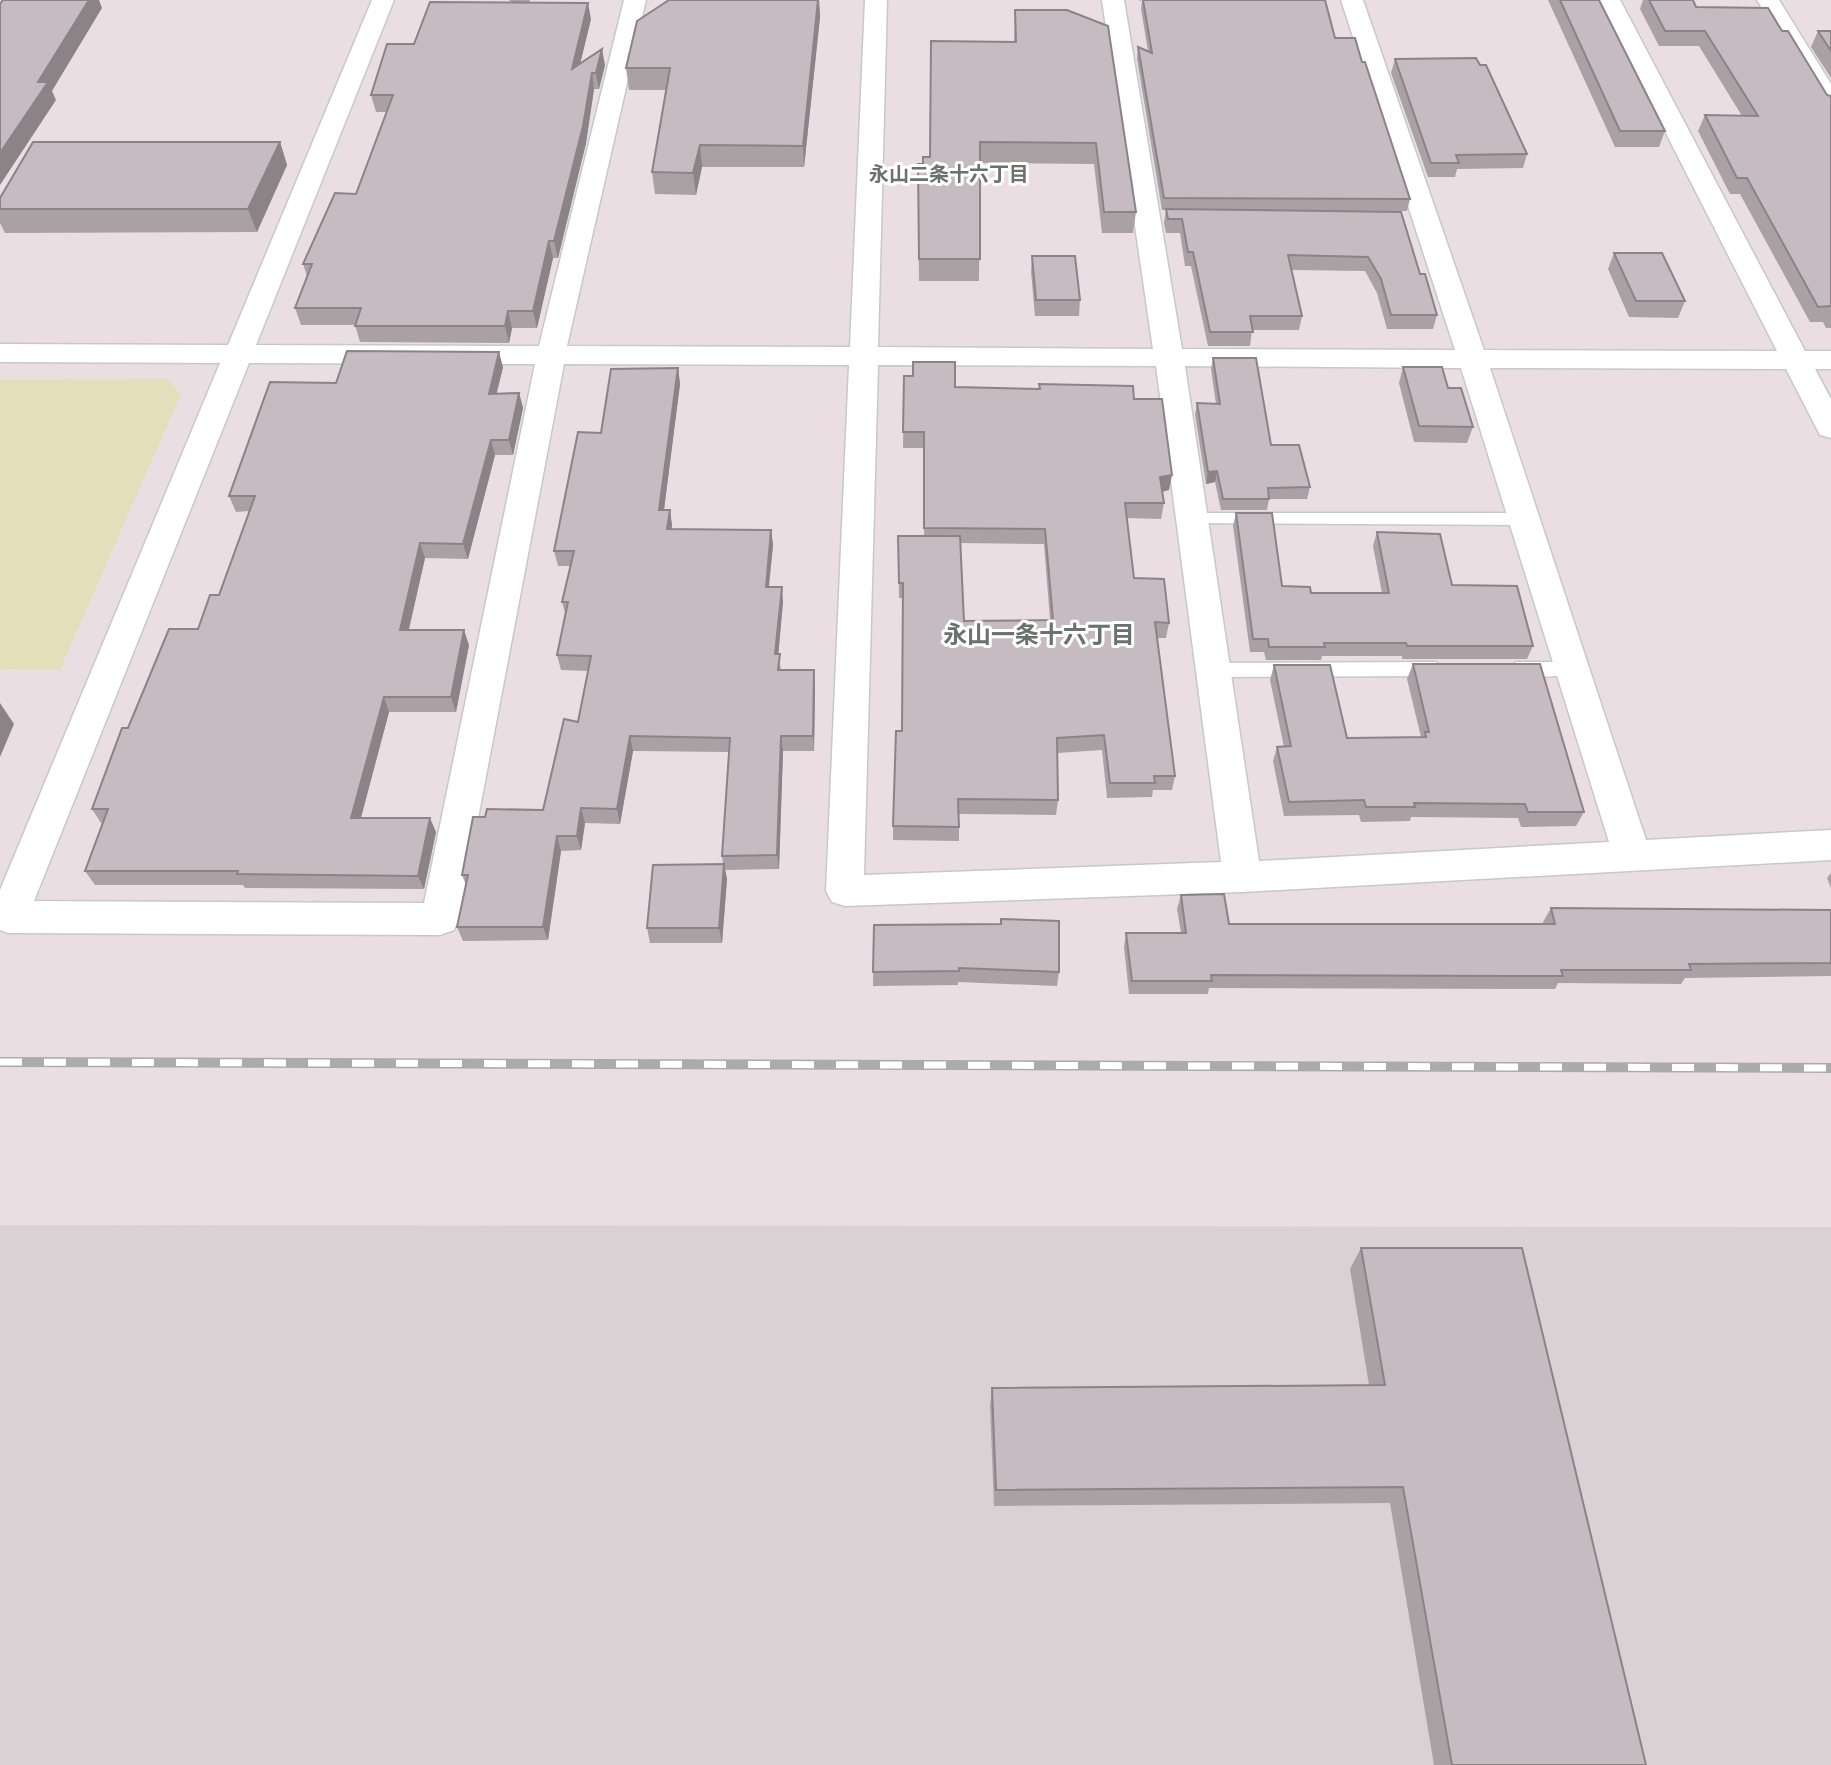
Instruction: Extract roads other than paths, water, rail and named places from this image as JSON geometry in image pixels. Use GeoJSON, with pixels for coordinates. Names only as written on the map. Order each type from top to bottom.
{"type":"FeatureCollection","features":[{"type":"Feature","properties":{"kind":"street"},"geometry":{"type":"LineString","coordinates":[[383,0],[8,917],[440,919],[551,355],[635,0]]}},
{"type":"Feature","properties":{"kind":"street"},"geometry":{"type":"LineString","coordinates":[[876,0],[845,891],[1242,877],[1831,845]]}},
{"type":"Feature","properties":{"kind":"street"},"geometry":{"type":"LineString","coordinates":[[1113,0],[1154,217],[1169,357],[1242,877]]}},
{"type":"Feature","properties":{"kind":"street"},"geometry":{"type":"LineString","coordinates":[[1352,0],[1418,219],[1472,358],[1632,856]]}},
{"type":"Feature","properties":{"kind":"street"},"geometry":{"type":"LineString","coordinates":[[1609,0],[1831,428]]}},
{"type":"Feature","properties":{"kind":"street"},"geometry":{"type":"LineString","coordinates":[[1768,0],[1831,104]]}},
{"type":"Feature","properties":{"kind":"street"},"geometry":{"type":"LineString","coordinates":[[0,353],[1831,360]]}},
{"type":"Feature","properties":{"kind":"lane"},"geometry":{"type":"LineString","coordinates":[[1191,519],[1524,519]]}},
{"type":"Feature","properties":{"kind":"lane"},"geometry":{"type":"LineString","coordinates":[[1213,670],[1463,669]]}},
{"type":"Feature","properties":{"kind":"lane"},"geometry":{"type":"LineString","coordinates":[[1494,669],[1572,669]]}},
{"type":"Feature","properties":{"kind":"railway"},"geometry":{"type":"LineString","coordinates":[[0,1062],[1831,1068]]}},
{"type":"Feature","properties":{"kind":"district","name":"永山二条十六丁目"},"geometry":{"type":"Point","coordinates":[949,174]}},
{"type":"Feature","properties":{"kind":"district","name":"永山一条十六丁目"},"geometry":{"type":"Point","coordinates":[1039,635]}}]}
